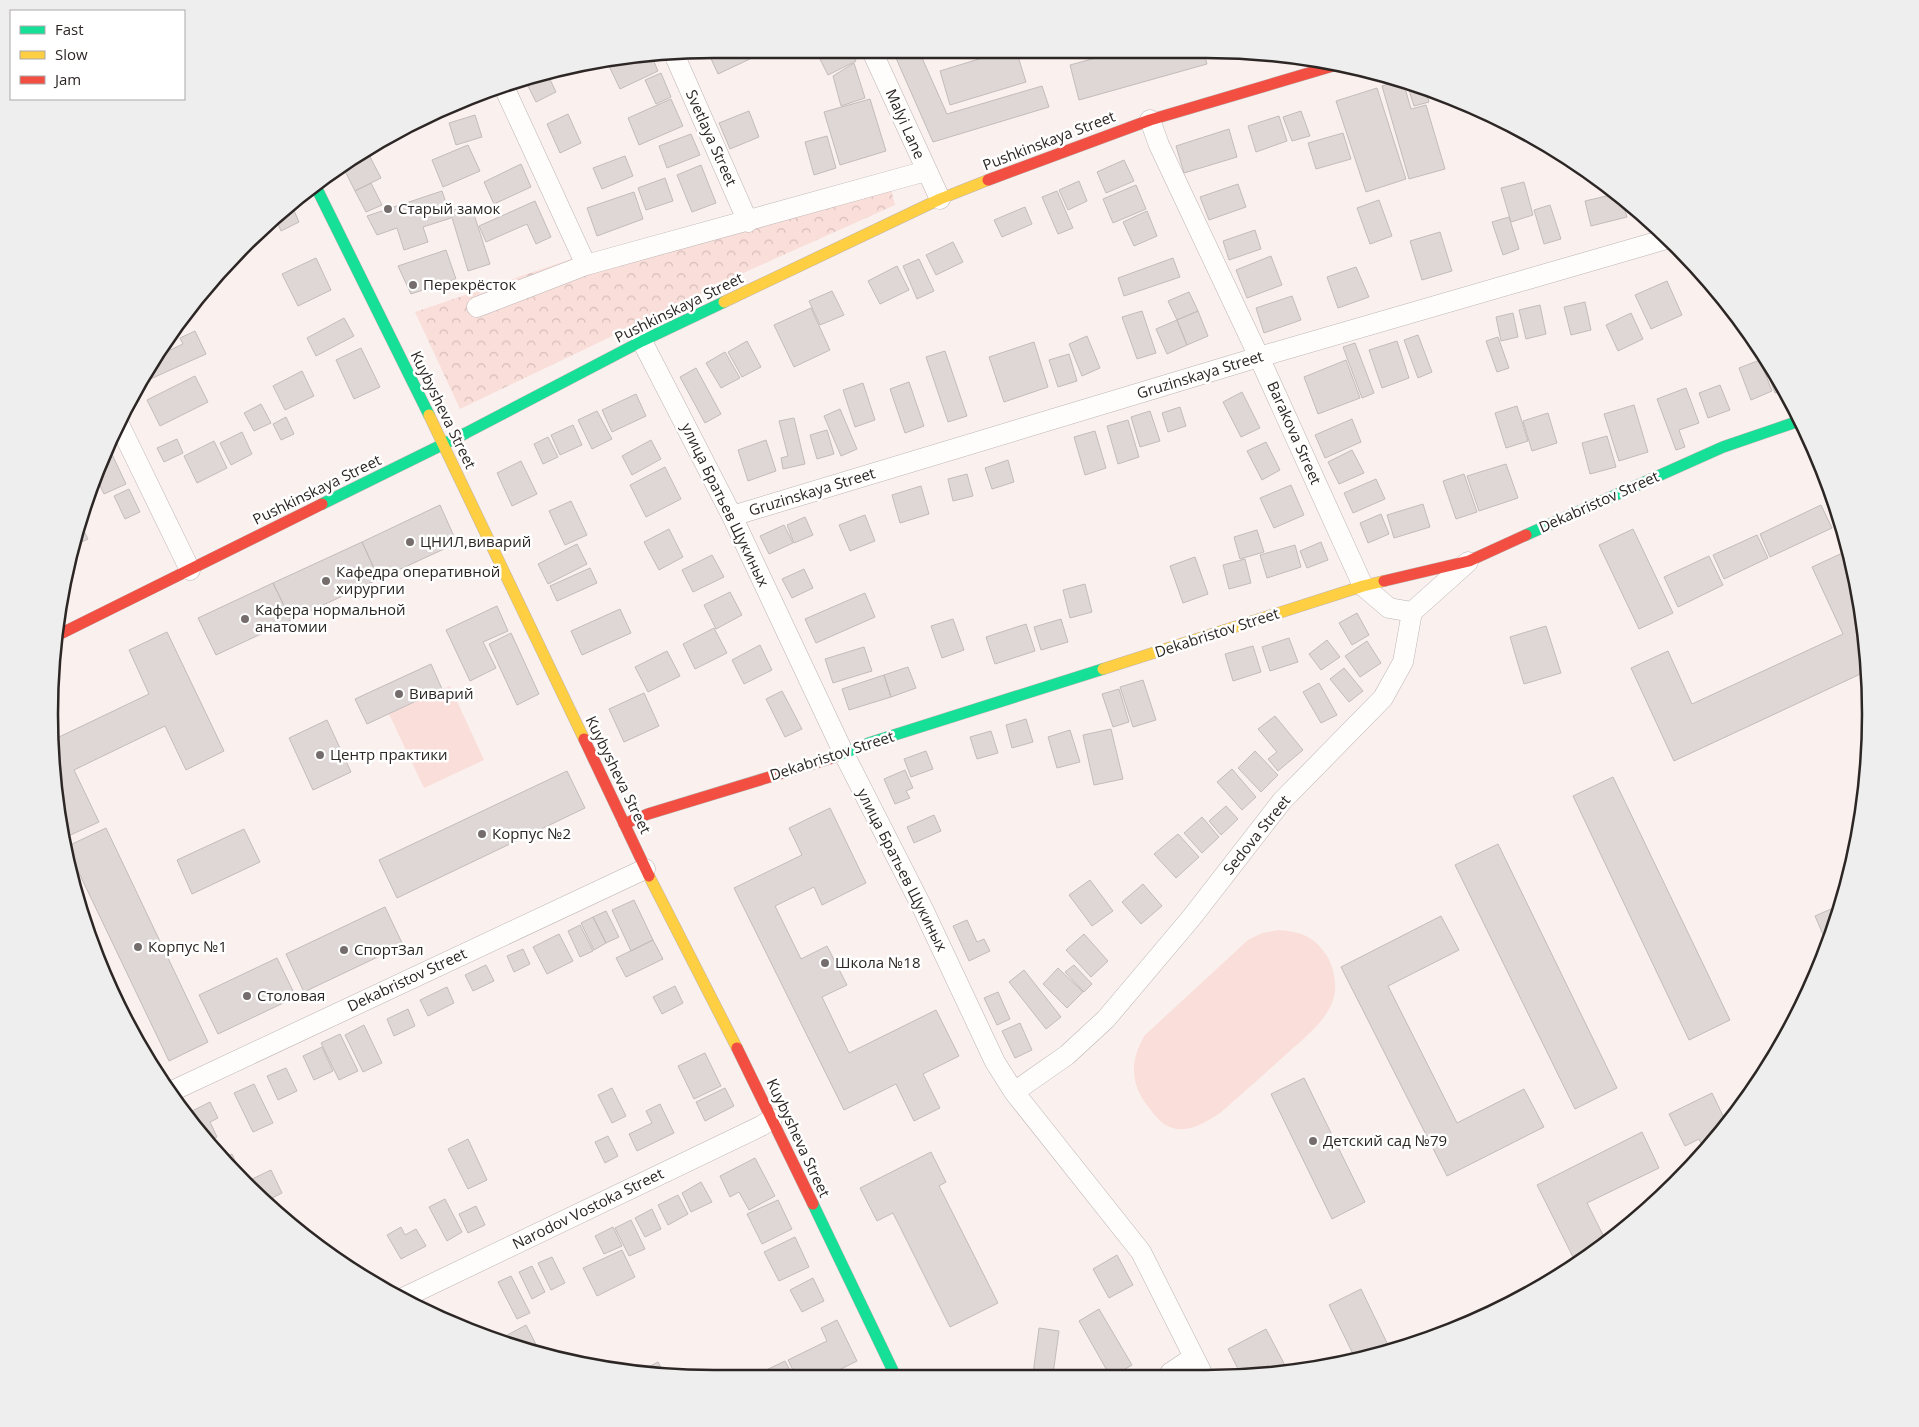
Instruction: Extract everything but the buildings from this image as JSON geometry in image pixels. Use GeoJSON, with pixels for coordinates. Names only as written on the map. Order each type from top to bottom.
{"type":"FeatureCollection","features":[{"type":"Feature","properties":{"kind":"street","name":"Malyi Lane"},"geometry":{"type":"LineString","coordinates":[[874,58],[940,199]]}},
{"type":"Feature","properties":{"kind":"street","name":"Svetlaya Street"},"geometry":{"type":"LineString","coordinates":[[676,59],[748,222]]}},
{"type":"Feature","properties":{"kind":"street","name":"Pushkinskaya Street"},"geometry":{"type":"LineString","coordinates":[[63,633],[444,444],[642,341],[940,199],[1071,148],[1150,120],[1322,68]]}},
{"type":"Feature","properties":{"kind":"street"},"geometry":{"type":"LineString","coordinates":[[506,91],[586,266]]}},
{"type":"Feature","properties":{"kind":"street","name":"Barakova Street"},"geometry":{"type":"LineString","coordinates":[[1150,120],[1363,586],[1389,608],[1412,612]]}},
{"type":"Feature","properties":{"kind":"street"},"geometry":{"type":"LineString","coordinates":[[477,307],[586,266],[926,171]]}},
{"type":"Feature","properties":{"kind":"street","name":"Kuybysheva Street"},"geometry":{"type":"LineString","coordinates":[[317,191],[444,444],[645,869],[748,1069],[892,1370]]}},
{"type":"Feature","properties":{"kind":"street","name":"Gruzinskaya Street"},"geometry":{"type":"LineString","coordinates":[[732,516],[1259,357],[1660,241]]}},
{"type":"Feature","properties":{"kind":"street","name":"улица Братьев Щукиных"},"geometry":{"type":"LineString","coordinates":[[642,341],[732,516],[844,754],[923,909],[995,1062],[1014,1092],[1141,1252],[1198,1365]]}},
{"type":"Feature","properties":{"kind":"street","name":"Dekabristov Street"},"geometry":{"type":"LineString","coordinates":[[624,824],[648,814],[844,754],[878,740],[1363,586],[1469,561],[1723,447],[1794,423]]}},
{"type":"Feature","properties":{"kind":"street"},"geometry":{"type":"LineString","coordinates":[[122,430],[190,570]]}},
{"type":"Feature","properties":{"kind":"street"},"geometry":{"type":"LineString","coordinates":[[1412,612],[1469,561]]}},
{"type":"Feature","properties":{"kind":"street","name":"Sedova Street"},"geometry":{"type":"LineString","coordinates":[[1014,1092],[1067,1055],[1106,1019],[1192,917],[1282,801],[1383,698],[1404,662],[1412,612]]}},
{"type":"Feature","properties":{"kind":"street","name":"Dekabristov Street"},"geometry":{"type":"LineString","coordinates":[[176,1089],[645,869]]}},
{"type":"Feature","properties":{"kind":"street","name":"Narodov Vostoka Street"},"geometry":{"type":"LineString","coordinates":[[409,1295],[761,1126],[772,1118]]}},
{"type":"Feature","properties":{"kind":"street"},"geometry":{"type":"LineString","coordinates":[[1180,1370],[1198,1365]]}},
{"type":"Feature","properties":{"kind":"green space"},"geometry":{"type":"Polygon","coordinates":[[[889,181],[895,205],[752,269],[460,409],[415,312],[583,255],[889,181]]]}},
{"type":"Feature","properties":{"kind":"green space"},"geometry":{"type":"Polygon","coordinates":[[[450,686],[484,760],[424,788],[389,714],[450,686]]]}},
{"type":"Feature","properties":{"kind":"green space"},"geometry":{"type":"Polygon","coordinates":[[[1279,930],[1306,936],[1317,944],[1327,956],[1332,966],[1335,984],[1333,1000],[1329,1009],[1311,1032],[1220,1113],[1194,1127],[1177,1129],[1165,1124],[1155,1116],[1143,1100],[1135,1082],[1134,1064],[1145,1035],[1248,940],[1262,933],[1279,930]]]}},
{"type":"Feature","properties":{"kind":"traffic: fast"},"geometry":{"type":"LineString","coordinates":[[318,190],[429,415]]}},
{"type":"Feature","properties":{"kind":"traffic: fast"},"geometry":{"type":"LineString","coordinates":[[322,504],[466,433],[642,341],[724,302]]}},
{"type":"Feature","properties":{"kind":"traffic: fast"},"geometry":{"type":"LineString","coordinates":[[1526,535],[1723,447],[1794,423]]}},
{"type":"Feature","properties":{"kind":"traffic: fast"},"geometry":{"type":"LineString","coordinates":[[835,757],[869,743],[1103,669]]}},
{"type":"Feature","properties":{"kind":"traffic: fast"},"geometry":{"type":"LineString","coordinates":[[813,1204],[893,1370]]}},
{"type":"Feature","properties":{"kind":"traffic: slow"},"geometry":{"type":"LineString","coordinates":[[724,302],[940,199],[988,180]]}},
{"type":"Feature","properties":{"kind":"traffic: slow"},"geometry":{"type":"LineString","coordinates":[[429,415],[584,739]]}},
{"type":"Feature","properties":{"kind":"traffic: slow"},"geometry":{"type":"LineString","coordinates":[[1103,669],[1363,586],[1384,581]]}},
{"type":"Feature","properties":{"kind":"traffic: slow"},"geometry":{"type":"LineString","coordinates":[[649,876],[737,1048]]}},
{"type":"Feature","properties":{"kind":"traffic: jam"},"geometry":{"type":"LineString","coordinates":[[988,180],[1150,120],[1324,69]]}},
{"type":"Feature","properties":{"kind":"traffic: jam"},"geometry":{"type":"LineString","coordinates":[[63,633],[322,504]]}},
{"type":"Feature","properties":{"kind":"traffic: jam"},"geometry":{"type":"LineString","coordinates":[[1384,581],[1469,561],[1526,535]]}},
{"type":"Feature","properties":{"kind":"traffic: jam"},"geometry":{"type":"LineString","coordinates":[[584,739],[649,876]]}},
{"type":"Feature","properties":{"kind":"traffic: jam"},"geometry":{"type":"LineString","coordinates":[[624,824],[648,814],[835,757]]}},
{"type":"Feature","properties":{"kind":"traffic: jam"},"geometry":{"type":"LineString","coordinates":[[737,1048],[813,1204]]}},
{"type":"Feature","properties":{"kind":"place","name":"Старый замок"},"geometry":{"type":"Point","coordinates":[388,209]}},
{"type":"Feature","properties":{"kind":"place","name":"Перекрёсток"},"geometry":{"type":"Point","coordinates":[413,285]}},
{"type":"Feature","properties":{"kind":"place","name":"ЦНИЛ,виварий"},"geometry":{"type":"Point","coordinates":[410,542]}},
{"type":"Feature","properties":{"kind":"place","name":"Кафедра оперативной хирургии"},"geometry":{"type":"Point","coordinates":[326,581]}},
{"type":"Feature","properties":{"kind":"place","name":"Кафера нормальной анатомии"},"geometry":{"type":"Point","coordinates":[245,619]}},
{"type":"Feature","properties":{"kind":"place","name":"Виварий"},"geometry":{"type":"Point","coordinates":[399,694]}},
{"type":"Feature","properties":{"kind":"place","name":"Центр практики"},"geometry":{"type":"Point","coordinates":[320,755]}},
{"type":"Feature","properties":{"kind":"place","name":"Корпус №2"},"geometry":{"type":"Point","coordinates":[482,834]}},
{"type":"Feature","properties":{"kind":"place","name":"Корпус №1"},"geometry":{"type":"Point","coordinates":[138,947]}},
{"type":"Feature","properties":{"kind":"place","name":"СпортЗал"},"geometry":{"type":"Point","coordinates":[344,950]}},
{"type":"Feature","properties":{"kind":"place","name":"Школа №18"},"geometry":{"type":"Point","coordinates":[825,963]}},
{"type":"Feature","properties":{"kind":"place","name":"Столовая"},"geometry":{"type":"Point","coordinates":[247,996]}},
{"type":"Feature","properties":{"kind":"place","name":"Детский сад №79"},"geometry":{"type":"Point","coordinates":[1313,1141]}}]}
